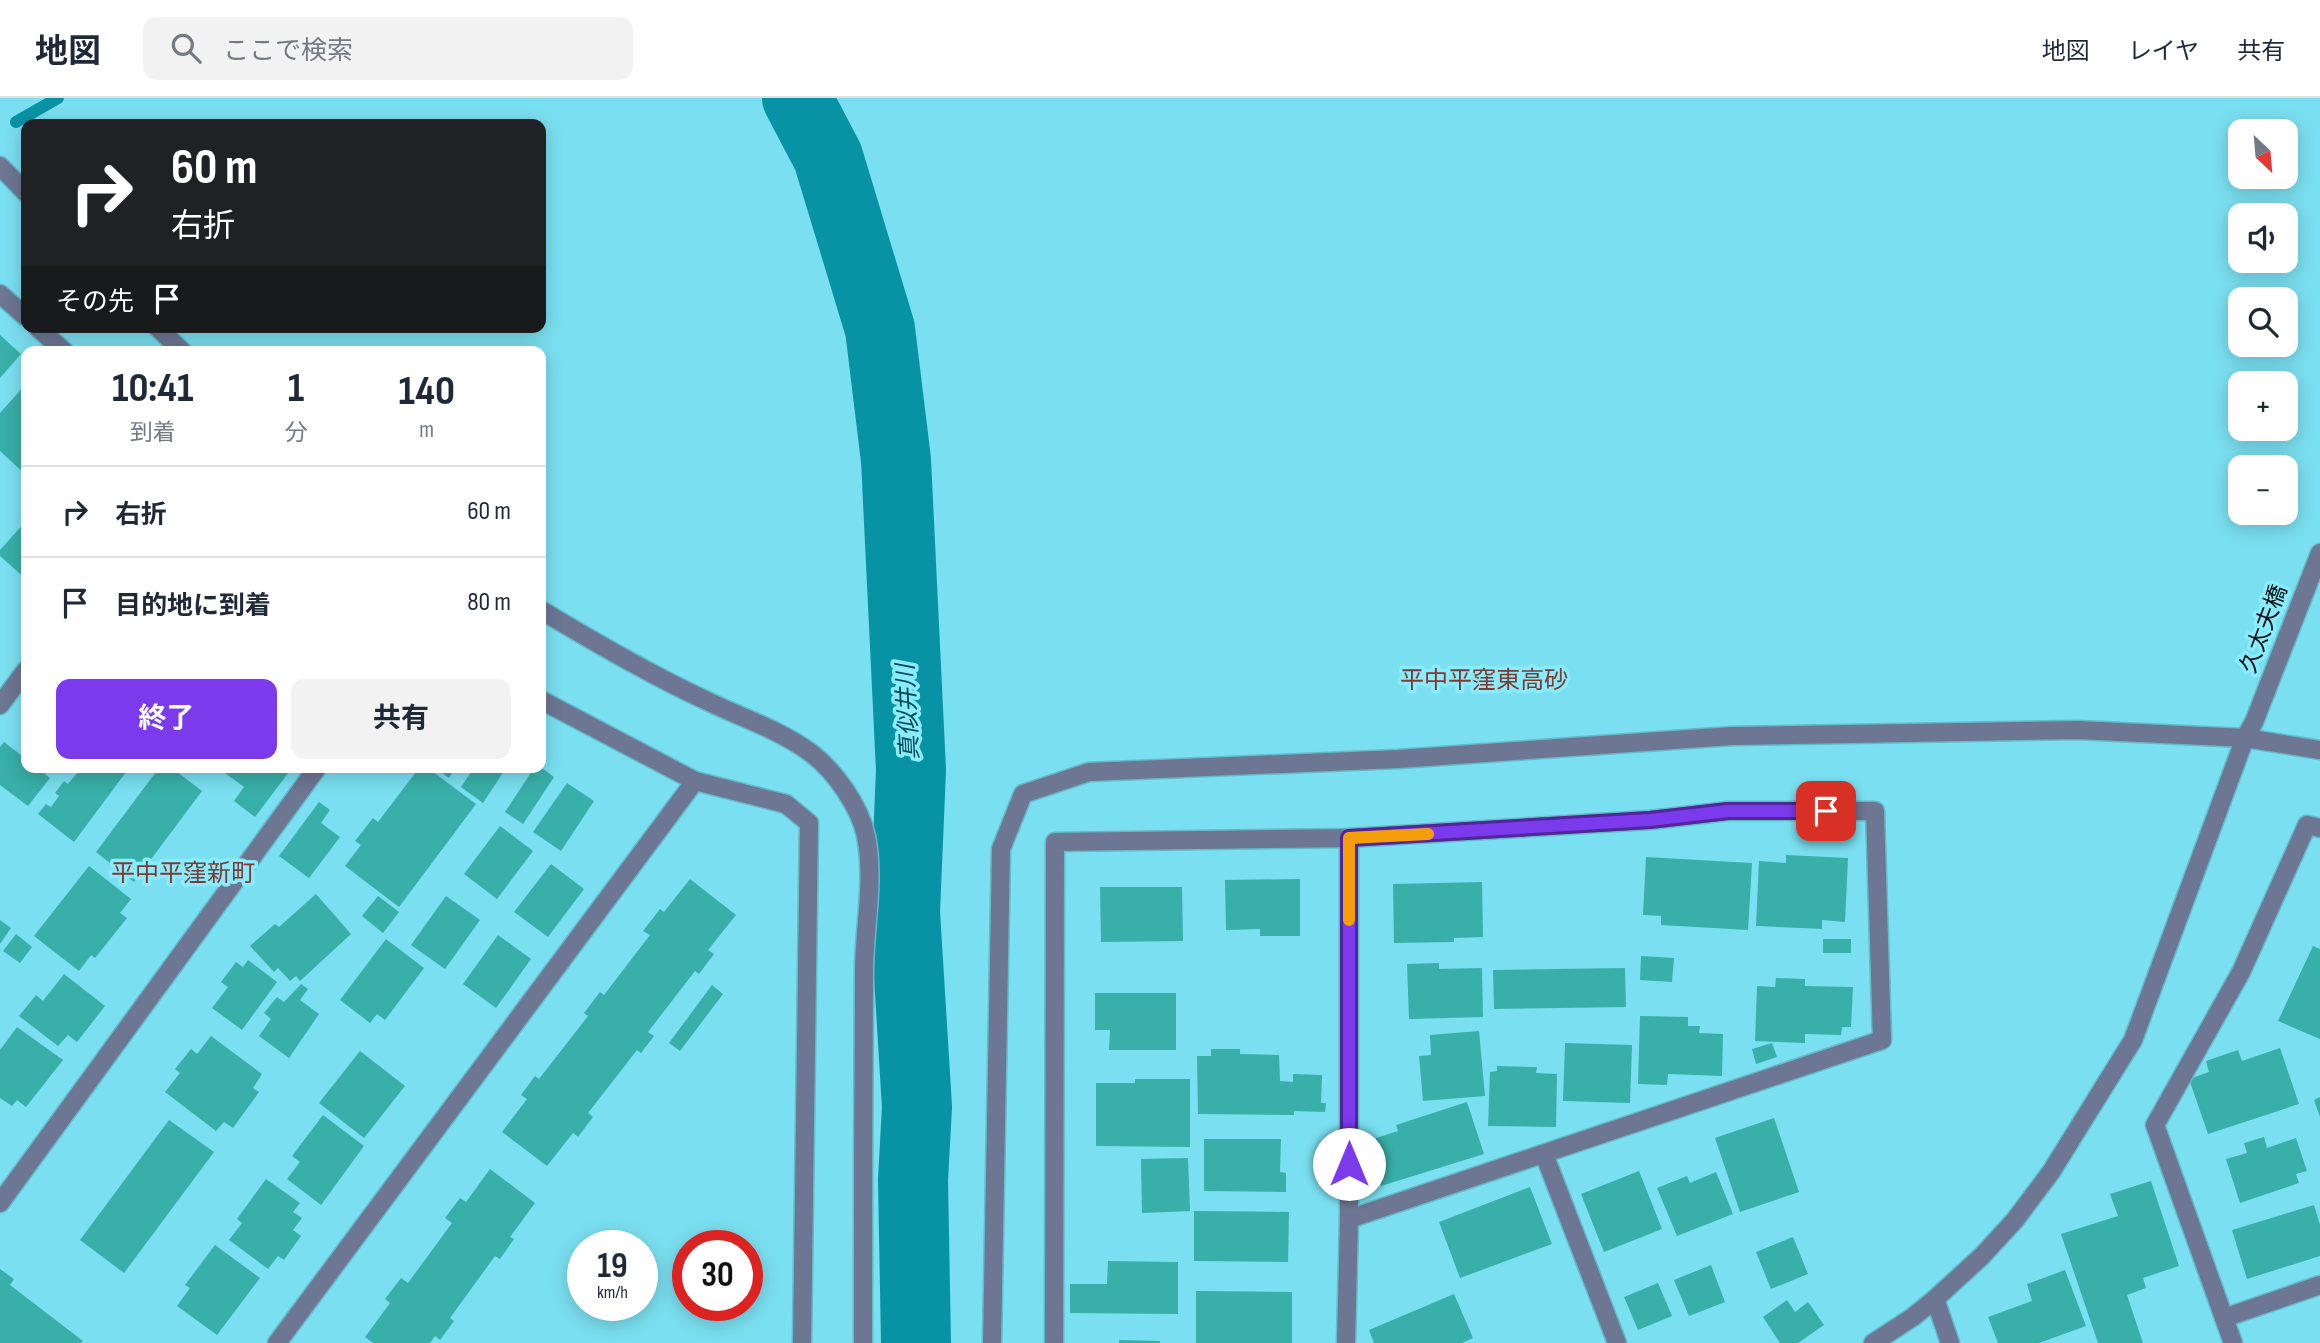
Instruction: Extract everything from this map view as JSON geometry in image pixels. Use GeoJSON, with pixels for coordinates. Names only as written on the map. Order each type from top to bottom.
{"type":"FeatureCollection","features":[{"type":"Feature","properties":{"kind":"street"},"geometry":{"type":"LineString","coordinates":[[0,166],[21,188]]}},
{"type":"Feature","properties":{"kind":"street"},"geometry":{"type":"LineString","coordinates":[[0,294],[21,313]]}},
{"type":"Feature","properties":{"kind":"street"},"geometry":{"type":"LineString","coordinates":[[44,333],[58,346]]}},
{"type":"Feature","properties":{"kind":"street"},"geometry":{"type":"LineString","coordinates":[[163,333],[177,346]]}},
{"type":"Feature","properties":{"kind":"street","name":"久太夫橋"},"geometry":{"type":"LineString","coordinates":[[1873,1343],[1935,1299],[1982,1256],[2015,1220],[2051,1172],[2133,1040],[2249,730],[2320,553]]}},
{"type":"Feature","properties":{"kind":"street"},"geometry":{"type":"LineString","coordinates":[[546,613],[620,657],[703,700],[765,726],[813,754],[836,778],[855,808],[866,835],[871,882],[864,952],[863,1343]]}},
{"type":"Feature","properties":{"kind":"street"},"geometry":{"type":"LineString","coordinates":[[0,705],[21,677]]}},
{"type":"Feature","properties":{"kind":"street"},"geometry":{"type":"LineString","coordinates":[[546,703],[695,781],[786,804],[809,823],[802,1343]]}},
{"type":"Feature","properties":{"kind":"street"},"geometry":{"type":"LineString","coordinates":[[992,1343],[1001,849],[1023,794],[1089,772],[1398,759],[1731,737],[2078,730],[2249,730],[2320,750]]}},
{"type":"Feature","properties":{"kind":"street"},"geometry":{"type":"LineString","coordinates":[[0,1203],[313,773]]}},
{"type":"Feature","properties":{"kind":"street"},"geometry":{"type":"LineString","coordinates":[[277,1343],[695,781]]}},
{"type":"Feature","properties":{"kind":"street"},"geometry":{"type":"LineString","coordinates":[[1054,1343],[1055,842],[1349,838],[1650,820],[1728,811],[1875,811],[1882,1041],[1349,1219]]}},
{"type":"Feature","properties":{"kind":"street"},"geometry":{"type":"LineString","coordinates":[[2233,1343],[2155,1125],[2241,972],[2307,825],[2320,828]]}},
{"type":"Feature","properties":{"kind":"street"},"geometry":{"type":"LineString","coordinates":[[1346,1343],[1349,1219],[1349,838]]}},
{"type":"Feature","properties":{"kind":"street"},"geometry":{"type":"LineString","coordinates":[[1544,1154],[1618,1343]]}},
{"type":"Feature","properties":{"kind":"street"},"geometry":{"type":"LineString","coordinates":[[2224,1318],[2320,1284]]}},
{"type":"Feature","properties":{"kind":"street"},"geometry":{"type":"LineString","coordinates":[[1935,1299],[1950,1343]]}},
{"type":"Feature","properties":{"kind":"water"},"geometry":{"type":"Polygon","coordinates":[[[798,98],[810,98],[815,140],[798,98]]]}},
{"type":"Feature","properties":{"kind":"building"},"geometry":{"type":"Polygon","coordinates":[[[0,335],[21,354],[0,378],[0,335]]]}},
{"type":"Feature","properties":{"kind":"building"},"geometry":{"type":"Polygon","coordinates":[[[21,390],[21,470],[0,451],[0,413],[21,390]]]}},
{"type":"Feature","properties":{"kind":"building"},"geometry":{"type":"Polygon","coordinates":[[[21,527],[21,575],[0,556],[0,550],[21,527]]]}},
{"type":"Feature","properties":{"kind":"building"},"geometry":{"type":"Polygon","coordinates":[[[4,742],[21,755],[21,773],[44,773],[50,778],[28,806],[0,785],[0,747],[4,742]]]}},
{"type":"Feature","properties":{"kind":"building"},"geometry":{"type":"Polygon","coordinates":[[[546,771],[554,777],[523,824],[505,812],[531,773],[546,771]]]}},
{"type":"Feature","properties":{"kind":"building"},"geometry":{"type":"Polygon","coordinates":[[[77,773],[125,773],[74,842],[38,814],[46,804],[51,807],[59,796],[55,793],[64,781],[68,784],[77,773]]]}},
{"type":"Feature","properties":{"kind":"building"},"geometry":{"type":"Polygon","coordinates":[[[155,773],[179,773],[202,791],[134,882],[96,852],[155,773]]]}},
{"type":"Feature","properties":{"kind":"building"},"geometry":{"type":"Polygon","coordinates":[[[225,773],[288,773],[255,817],[234,801],[244,787],[225,773]]]}},
{"type":"Feature","properties":{"kind":"building"},"geometry":{"type":"Polygon","coordinates":[[[415,773],[435,773],[476,804],[399,907],[345,866],[361,845],[355,841],[373,818],[378,822],[415,773]]]}},
{"type":"Feature","properties":{"kind":"building"},"geometry":{"type":"Polygon","coordinates":[[[471,773],[503,773],[483,803],[461,787],[471,773]]]}},
{"type":"Feature","properties":{"kind":"building"},"geometry":{"type":"Polygon","coordinates":[[[567,783],[594,801],[561,851],[533,832],[567,783]]]}},
{"type":"Feature","properties":{"kind":"building"},"geometry":{"type":"Polygon","coordinates":[[[319,802],[330,810],[321,823],[340,837],[309,878],[279,856],[319,802]]]}},
{"type":"Feature","properties":{"kind":"building"},"geometry":{"type":"Polygon","coordinates":[[[500,826],[533,851],[497,899],[464,874],[500,826]]]}},
{"type":"Feature","properties":{"kind":"building"},"geometry":{"type":"Polygon","coordinates":[[[1786,855],[1848,858],[1845,922],[1822,920],[1822,929],[1756,926],[1759,861],[1786,863],[1786,855]]]}},
{"type":"Feature","properties":{"kind":"building"},"geometry":{"type":"Polygon","coordinates":[[[1646,857],[1752,863],[1748,930],[1661,925],[1661,916],[1643,915],[1646,857]]]}},
{"type":"Feature","properties":{"kind":"building"},"geometry":{"type":"Polygon","coordinates":[[[551,864],[584,889],[548,937],[514,912],[551,864]]]}},
{"type":"Feature","properties":{"kind":"building"},"geometry":{"type":"Polygon","coordinates":[[[89,866],[131,899],[120,913],[127,918],[95,958],[91,955],[79,971],[34,936],[89,866]]]}},
{"type":"Feature","properties":{"kind":"building"},"geometry":{"type":"Polygon","coordinates":[[[690,879],[736,915],[708,950],[714,954],[699,974],[695,971],[648,1032],[654,1036],[641,1053],[637,1050],[588,1113],[593,1117],[578,1137],[573,1133],[547,1166],[502,1132],[527,1099],[521,1095],[535,1076],[539,1079],[588,1016],[584,1013],[600,992],[604,995],[650,935],[643,931],[660,909],[664,912],[690,879]]]}},
{"type":"Feature","properties":{"kind":"building"},"geometry":{"type":"Polygon","coordinates":[[[1300,879],[1300,936],[1260,936],[1260,929],[1226,930],[1225,880],[1300,879]]]}},
{"type":"Feature","properties":{"kind":"building"},"geometry":{"type":"Polygon","coordinates":[[[1482,882],[1483,937],[1454,938],[1454,942],[1394,943],[1393,884],[1482,882]]]}},
{"type":"Feature","properties":{"kind":"building"},"geometry":{"type":"Polygon","coordinates":[[[1100,887],[1182,887],[1183,941],[1101,942],[1100,887]]]}},
{"type":"Feature","properties":{"kind":"building"},"geometry":{"type":"Polygon","coordinates":[[[316,894],[351,934],[300,981],[296,976],[290,981],[278,968],[274,972],[250,946],[275,924],[279,927],[316,894]]]}},
{"type":"Feature","properties":{"kind":"building"},"geometry":{"type":"Polygon","coordinates":[[[378,896],[399,912],[383,933],[362,916],[378,896]]]}},
{"type":"Feature","properties":{"kind":"building"},"geometry":{"type":"Polygon","coordinates":[[[446,896],[480,920],[445,969],[411,945],[446,896]]]}},
{"type":"Feature","properties":{"kind":"building"},"geometry":{"type":"Polygon","coordinates":[[[0,920],[11,928],[0,944],[0,920]]]}},
{"type":"Feature","properties":{"kind":"building"},"geometry":{"type":"Polygon","coordinates":[[[16,934],[32,947],[20,963],[3,951],[16,934]]]}},
{"type":"Feature","properties":{"kind":"building"},"geometry":{"type":"Polygon","coordinates":[[[498,935],[531,959],[496,1008],[463,984],[498,935]]]}},
{"type":"Feature","properties":{"kind":"building"},"geometry":{"type":"Polygon","coordinates":[[[386,939],[424,968],[385,1020],[377,1014],[370,1023],[340,1000],[386,939]]]}},
{"type":"Feature","properties":{"kind":"building"},"geometry":{"type":"Polygon","coordinates":[[[1823,939],[1851,939],[1851,953],[1823,953],[1823,939]]]}},
{"type":"Feature","properties":{"kind":"building"},"geometry":{"type":"Polygon","coordinates":[[[2313,946],[2320,949],[2320,1039],[2278,1021],[2313,946]]]}},
{"type":"Feature","properties":{"kind":"building"},"geometry":{"type":"Polygon","coordinates":[[[1641,956],[1674,958],[1672,982],[1640,980],[1641,956]]]}},
{"type":"Feature","properties":{"kind":"building"},"geometry":{"type":"Polygon","coordinates":[[[248,960],[277,982],[242,1030],[212,1008],[228,987],[221,982],[236,962],[243,967],[248,960]]]}},
{"type":"Feature","properties":{"kind":"building"},"geometry":{"type":"Polygon","coordinates":[[[1439,963],[1439,969],[1482,968],[1483,1017],[1409,1019],[1407,964],[1439,963]]]}},
{"type":"Feature","properties":{"kind":"building"},"geometry":{"type":"Polygon","coordinates":[[[1625,968],[1626,1007],[1494,1009],[1493,970],[1625,968]]]}},
{"type":"Feature","properties":{"kind":"building"},"geometry":{"type":"Polygon","coordinates":[[[64,974],[105,1006],[77,1042],[68,1035],[58,1046],[19,1016],[36,995],[43,1001],[64,974]]]}},
{"type":"Feature","properties":{"kind":"building"},"geometry":{"type":"Polygon","coordinates":[[[1776,978],[1805,979],[1805,986],[1853,987],[1851,1027],[1842,1027],[1841,1035],[1805,1034],[1805,1043],[1755,1041],[1757,986],[1775,987],[1776,978]]]}},
{"type":"Feature","properties":{"kind":"building"},"geometry":{"type":"Polygon","coordinates":[[[301,984],[308,989],[300,1000],[319,1014],[289,1058],[259,1036],[271,1019],[264,1013],[277,997],[284,1002],[301,984]]]}},
{"type":"Feature","properties":{"kind":"building"},"geometry":{"type":"Polygon","coordinates":[[[712,985],[723,994],[680,1051],[669,1043],[712,985]]]}},
{"type":"Feature","properties":{"kind":"building"},"geometry":{"type":"Polygon","coordinates":[[[1095,993],[1176,993],[1176,1050],[1109,1050],[1110,1030],[1095,1030],[1095,993]]]}},
{"type":"Feature","properties":{"kind":"building"},"geometry":{"type":"Polygon","coordinates":[[[1640,1016],[1688,1017],[1688,1026],[1700,1026],[1699,1033],[1723,1034],[1722,1076],[1668,1074],[1667,1085],[1638,1084],[1640,1016]]]}},
{"type":"Feature","properties":{"kind":"building"},"geometry":{"type":"Polygon","coordinates":[[[17,1027],[63,1060],[26,1107],[17,1100],[12,1106],[0,1098],[0,1050],[17,1027]]]}},
{"type":"Feature","properties":{"kind":"building"},"geometry":{"type":"Polygon","coordinates":[[[1479,1031],[1485,1096],[1423,1101],[1419,1056],[1431,1055],[1430,1035],[1479,1031]]]}},
{"type":"Feature","properties":{"kind":"building"},"geometry":{"type":"Polygon","coordinates":[[[211,1036],[262,1074],[253,1088],[259,1092],[233,1128],[224,1122],[216,1131],[165,1092],[180,1073],[175,1069],[191,1049],[197,1054],[211,1036]]]}},
{"type":"Feature","properties":{"kind":"building"},"geometry":{"type":"Polygon","coordinates":[[[1565,1043],[1632,1045],[1630,1103],[1563,1101],[1565,1043]]]}},
{"type":"Feature","properties":{"kind":"building"},"geometry":{"type":"Polygon","coordinates":[[[1772,1043],[1777,1057],[1756,1064],[1752,1049],[1772,1043]]]}},
{"type":"Feature","properties":{"kind":"building"},"geometry":{"type":"Polygon","coordinates":[[[2280,1048],[2299,1104],[2208,1134],[2189,1079],[2209,1072],[2206,1061],[2238,1050],[2242,1061],[2280,1048]]]}},
{"type":"Feature","properties":{"kind":"building"},"geometry":{"type":"Polygon","coordinates":[[[1211,1049],[1240,1049],[1240,1054],[1279,1055],[1280,1081],[1293,1082],[1293,1074],[1322,1075],[1321,1103],[1326,1103],[1325,1112],[1294,1111],[1294,1115],[1198,1114],[1197,1056],[1211,1056],[1211,1049]]]}},
{"type":"Feature","properties":{"kind":"building"},"geometry":{"type":"Polygon","coordinates":[[[360,1051],[405,1086],[364,1138],[319,1103],[360,1051]]]}},
{"type":"Feature","properties":{"kind":"building"},"geometry":{"type":"Polygon","coordinates":[[[1497,1066],[1537,1067],[1536,1073],[1557,1074],[1556,1127],[1488,1126],[1490,1072],[1497,1071],[1497,1066]]]}},
{"type":"Feature","properties":{"kind":"building"},"geometry":{"type":"Polygon","coordinates":[[[1135,1079],[1190,1079],[1190,1147],[1096,1146],[1096,1083],[1135,1083],[1135,1079]]]}},
{"type":"Feature","properties":{"kind":"building"},"geometry":{"type":"Polygon","coordinates":[[[2320,1097],[2320,1117],[2314,1100],[2320,1097]]]}},
{"type":"Feature","properties":{"kind":"building"},"geometry":{"type":"Polygon","coordinates":[[[1467,1102],[1484,1154],[1381,1186],[1367,1141],[1398,1131],[1396,1125],[1467,1102]]]}},
{"type":"Feature","properties":{"kind":"building"},"geometry":{"type":"Polygon","coordinates":[[[323,1115],[364,1146],[321,1205],[287,1179],[300,1162],[292,1156],[323,1115]]]}},
{"type":"Feature","properties":{"kind":"building"},"geometry":{"type":"Polygon","coordinates":[[[1774,1118],[1799,1192],[1740,1212],[1715,1138],[1774,1118]]]}},
{"type":"Feature","properties":{"kind":"building"},"geometry":{"type":"Polygon","coordinates":[[[169,1120],[214,1152],[124,1273],[80,1240],[169,1120]]]}},
{"type":"Feature","properties":{"kind":"building"},"geometry":{"type":"Polygon","coordinates":[[[2264,1137],[2267,1148],[2296,1138],[2307,1171],[2296,1174],[2299,1183],[2240,1203],[2226,1159],[2247,1153],[2244,1143],[2264,1137]]]}},
{"type":"Feature","properties":{"kind":"building"},"geometry":{"type":"Polygon","coordinates":[[[1204,1139],[1281,1139],[1280,1172],[1286,1173],[1286,1192],[1204,1191],[1204,1139]]]}},
{"type":"Feature","properties":{"kind":"building"},"geometry":{"type":"Polygon","coordinates":[[[1188,1158],[1190,1211],[1142,1213],[1141,1159],[1188,1158]]]}},
{"type":"Feature","properties":{"kind":"building"},"geometry":{"type":"Polygon","coordinates":[[[490,1169],[535,1203],[510,1237],[514,1239],[500,1259],[495,1256],[450,1318],[454,1321],[440,1340],[435,1336],[430,1343],[373,1343],[365,1337],[390,1303],[385,1299],[401,1278],[408,1283],[452,1223],[445,1218],[460,1198],[466,1202],[490,1169]]]}},
{"type":"Feature","properties":{"kind":"building"},"geometry":{"type":"Polygon","coordinates":[[[1639,1171],[1662,1229],[1604,1252],[1581,1194],[1639,1171]]]}},
{"type":"Feature","properties":{"kind":"building"},"geometry":{"type":"Polygon","coordinates":[[[1716,1172],[1733,1214],[1677,1236],[1657,1188],[1687,1176],[1690,1183],[1716,1172]]]}},
{"type":"Feature","properties":{"kind":"building"},"geometry":{"type":"Polygon","coordinates":[[[266,1179],[300,1203],[293,1212],[302,1218],[293,1230],[301,1236],[284,1260],[278,1256],[268,1269],[229,1240],[242,1223],[237,1219],[266,1179]]]}},
{"type":"Feature","properties":{"kind":"building"},"geometry":{"type":"Polygon","coordinates":[[[2151,1181],[2179,1266],[2143,1278],[2146,1288],[2127,1295],[2143,1343],[2098,1343],[2061,1234],[2118,1216],[2110,1194],[2151,1181]]]}},
{"type":"Feature","properties":{"kind":"building"},"geometry":{"type":"Polygon","coordinates":[[[1530,1187],[1552,1244],[1460,1278],[1439,1222],[1530,1187]]]}},
{"type":"Feature","properties":{"kind":"building"},"geometry":{"type":"Polygon","coordinates":[[[2314,1205],[2320,1225],[2320,1256],[2247,1279],[2232,1230],[2314,1205]]]}},
{"type":"Feature","properties":{"kind":"building"},"geometry":{"type":"Polygon","coordinates":[[[1194,1211],[1289,1212],[1288,1262],[1194,1261],[1194,1211]]]}},
{"type":"Feature","properties":{"kind":"building"},"geometry":{"type":"Polygon","coordinates":[[[1793,1237],[1808,1274],[1771,1289],[1756,1252],[1793,1237]]]}},
{"type":"Feature","properties":{"kind":"building"},"geometry":{"type":"Polygon","coordinates":[[[215,1245],[260,1278],[217,1335],[177,1306],[190,1288],[185,1285],[215,1245]]]}},
{"type":"Feature","properties":{"kind":"building"},"geometry":{"type":"Polygon","coordinates":[[[1108,1261],[1178,1262],[1178,1314],[1070,1313],[1070,1284],[1107,1284],[1108,1261]]]}},
{"type":"Feature","properties":{"kind":"building"},"geometry":{"type":"Polygon","coordinates":[[[1711,1265],[1725,1302],[1689,1316],[1674,1280],[1711,1265]]]}},
{"type":"Feature","properties":{"kind":"building"},"geometry":{"type":"Polygon","coordinates":[[[0,1269],[14,1279],[10,1285],[83,1341],[0,1343],[0,1269]]]}},
{"type":"Feature","properties":{"kind":"building"},"geometry":{"type":"Polygon","coordinates":[[[2065,1270],[2086,1326],[2039,1343],[1998,1343],[1988,1317],[2032,1301],[2027,1284],[2065,1270]]]}},
{"type":"Feature","properties":{"kind":"building"},"geometry":{"type":"Polygon","coordinates":[[[1658,1283],[1672,1316],[1638,1330],[1624,1297],[1658,1283]]]}},
{"type":"Feature","properties":{"kind":"building"},"geometry":{"type":"Polygon","coordinates":[[[1196,1291],[1292,1292],[1292,1343],[1196,1343],[1196,1291]]]}},
{"type":"Feature","properties":{"kind":"building"},"geometry":{"type":"Polygon","coordinates":[[[1454,1294],[1473,1338],[1462,1343],[1374,1343],[1369,1330],[1454,1294]]]}},
{"type":"Feature","properties":{"kind":"building"},"geometry":{"type":"Polygon","coordinates":[[[1787,1300],[1795,1312],[1808,1302],[1824,1325],[1798,1343],[1780,1343],[1763,1317],[1787,1300]]]}},
{"type":"Feature","properties":{"kind":"building"},"geometry":{"type":"Polygon","coordinates":[[[1119,1340],[1160,1341],[1160,1343],[1119,1343],[1119,1340]]]}},
{"type":"Feature","properties":{"kind":"waterway"},"geometry":{"type":"LineString","coordinates":[[21,119],[58,98]]}},
{"type":"Feature","properties":{"kind":"waterway","name":"真似井川"},"geometry":{"type":"LineString","coordinates":[[797,98],[828,157],[880,329],[896,460],[911,770],[905,912],[917,1107],[913,1180],[916,1343]]}},
{"type":"Feature","properties":{"kind":"waterway"},"geometry":{"type":"LineString","coordinates":[[16,122],[21,119]]}},
{"type":"Feature","properties":{"kind":"slow traffic"},"geometry":{"type":"LineString","coordinates":[[1349,920],[1349,838],[1428,834]]}},
{"type":"Feature","properties":{"kind":"district","name":"平中平窪東高砂"},"geometry":{"type":"Point","coordinates":[1484,680]}},
{"type":"Feature","properties":{"kind":"district","name":"平中平窪新町"},"geometry":{"type":"Point","coordinates":[183,873]}},
{"type":"Feature","properties":{"kind":"route"},"geometry":{"type":"LineString","coordinates":[[1349,1164],[1349,838],[1650,820],[1728,811],[1826,811]]}}]}
